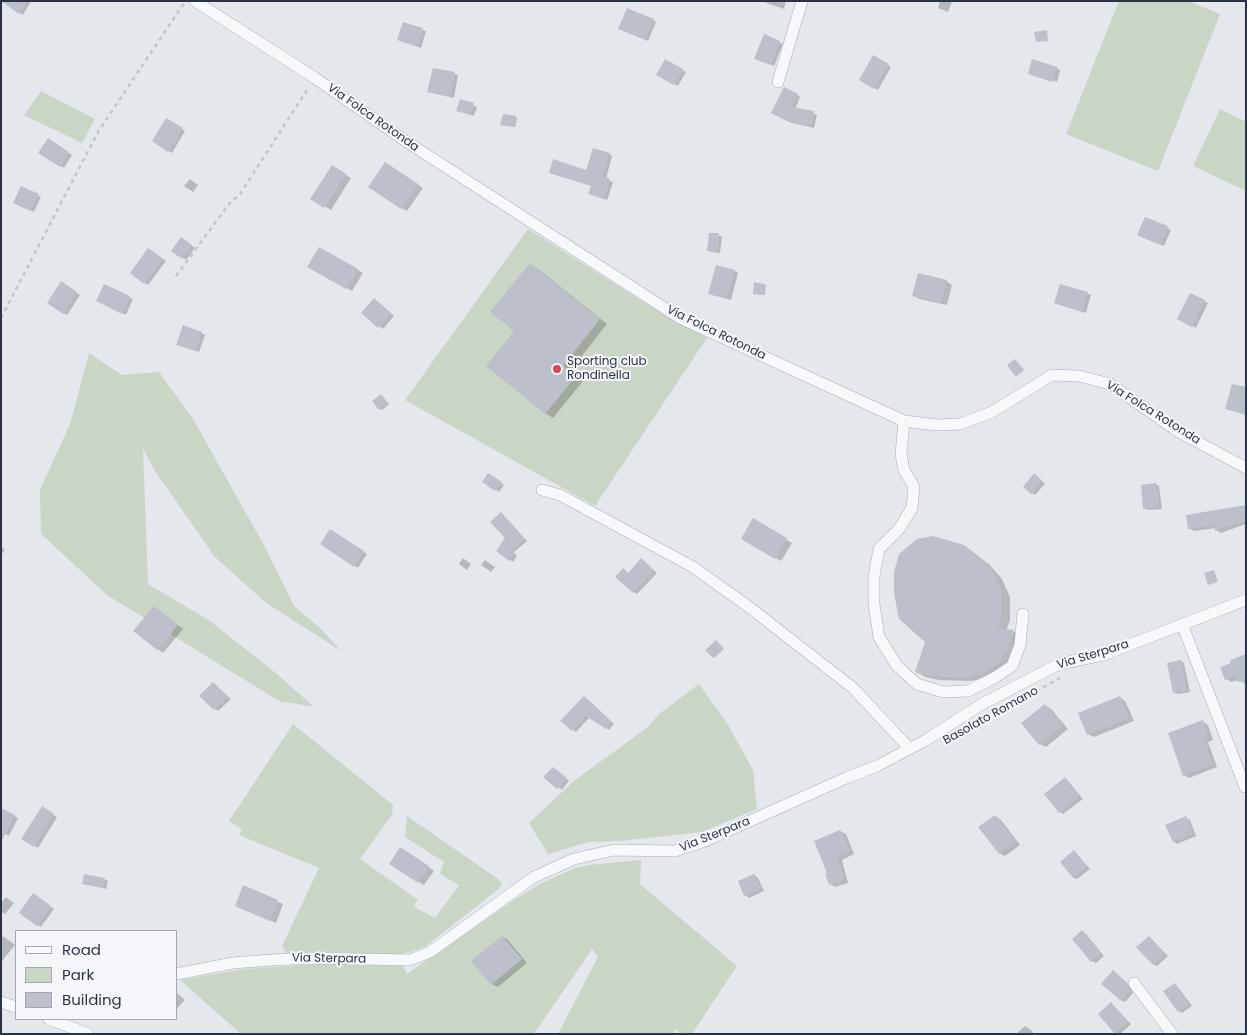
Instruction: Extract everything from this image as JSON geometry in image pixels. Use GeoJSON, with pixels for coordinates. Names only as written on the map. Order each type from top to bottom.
{"type":"FeatureCollection","features":[{"type":"Feature","properties":{"kind":"street","name":"Via Folca Rotonda"},"geometry":{"type":"LineString","coordinates":[[195,1],[315,78],[407,142],[680,318],[904,420],[936,426],[960,424],[992,412],[1052,375],[1079,376],[1110,384],[1178,432],[1246,468]]}},
{"type":"Feature","properties":{"kind":"street"},"geometry":{"type":"LineString","coordinates":[[778,82],[802,1]]}},
{"type":"Feature","properties":{"kind":"street"},"geometry":{"type":"LineString","coordinates":[[904,420],[901,454],[904,470],[914,486],[912,508],[899,529],[879,549],[874,576],[874,604],[879,637],[897,666],[917,684],[943,692],[968,691],[1012,666],[1020,645],[1024,614]]}},
{"type":"Feature","properties":{"kind":"street"},"geometry":{"type":"LineString","coordinates":[[542,490],[560,495],[693,567],[749,607],[852,688],[910,749]]}},
{"type":"Feature","properties":{"kind":"street","name":"Via Sterpara"},"geometry":{"type":"LineString","coordinates":[[178,974],[233,963],[272,960],[316,958],[410,960],[430,952],[534,877],[574,859],[614,850],[675,851],[705,841],[876,766],[910,749],[982,704],[1059,664],[1103,655],[1246,600]]}},
{"type":"Feature","properties":{"kind":"street"},"geometry":{"type":"LineString","coordinates":[[1182,624],[1245,787]]}},
{"type":"Feature","properties":{"kind":"street"},"geometry":{"type":"LineString","coordinates":[[1134,983],[1172,1034]]}},
{"type":"Feature","properties":{"kind":"street"},"geometry":{"type":"LineString","coordinates":[[1,1002],[15,1008]]}},
{"type":"Feature","properties":{"kind":"street"},"geometry":{"type":"LineString","coordinates":[[66,1021],[88,1034]]}},
{"type":"Feature","properties":{"kind":"path"},"geometry":{"type":"LineString","coordinates":[[1,318],[98,132],[185,1]]}},
{"type":"Feature","properties":{"kind":"path"},"geometry":{"type":"LineString","coordinates":[[176,276],[229,204],[240,194],[315,78]]}},
{"type":"Feature","properties":{"kind":"path","name":"Basolato Romano"},"geometry":{"type":"LineString","coordinates":[[958,734],[1060,678]]}},
{"type":"Feature","properties":{"kind":"green space"},"geometry":{"type":"Polygon","coordinates":[[[1119,1],[1188,1],[1220,14],[1158,171],[1066,134],[1119,1]]]}},
{"type":"Feature","properties":{"kind":"green space"},"geometry":{"type":"Polygon","coordinates":[[[41,91],[95,119],[82,143],[24,115],[41,91]]]}},
{"type":"Feature","properties":{"kind":"green space"},"geometry":{"type":"Polygon","coordinates":[[[1220,109],[1246,122],[1246,191],[1193,166],[1220,109]]]}},
{"type":"Feature","properties":{"kind":"green space","name":"Sporting club Rondinella"},"geometry":{"type":"Polygon","coordinates":[[[528,229],[651,307],[707,338],[595,506],[405,400],[528,229]]]}},
{"type":"Feature","properties":{"kind":"green space"},"geometry":{"type":"Polygon","coordinates":[[[89,353],[122,375],[159,372],[193,419],[265,547],[294,606],[321,629],[341,651],[265,602],[215,557],[155,471],[143,449],[148,584],[210,621],[277,674],[314,707],[279,701],[107,595],[41,534],[40,490],[70,424],[89,353]]]}},
{"type":"Feature","properties":{"kind":"green space"},"geometry":{"type":"Polygon","coordinates":[[[699,684],[727,723],[753,770],[757,809],[702,832],[620,841],[589,842],[548,854],[529,823],[575,780],[648,727],[659,714],[699,684]]]}},
{"type":"Feature","properties":{"kind":"green space"},"geometry":{"type":"Polygon","coordinates":[[[293,724],[393,805],[392,815],[360,859],[418,900],[414,907],[435,918],[459,885],[440,874],[444,862],[405,837],[407,816],[498,879],[502,884],[500,888],[426,946],[410,952],[397,955],[335,952],[286,953],[282,946],[319,868],[239,835],[242,829],[229,821],[293,724]]]}},
{"type":"Feature","properties":{"kind":"green space"},"geometry":{"type":"Polygon","coordinates":[[[641,860],[640,884],[737,966],[692,1034],[681,1034],[676,1029],[673,1034],[558,1034],[598,957],[592,949],[534,1034],[241,1034],[180,980],[244,969],[330,963],[403,966],[407,974],[517,898],[542,883],[575,868],[641,860]]]}},
{"type":"Feature","properties":{"kind":"building"},"geometry":{"type":"Polygon","coordinates":[[[1,1],[27,1],[19,14],[1,1]]]}},
{"type":"Feature","properties":{"kind":"building"},"geometry":{"type":"Polygon","coordinates":[[[627,8],[654,19],[645,40],[618,29],[627,8]]]}},
{"type":"Feature","properties":{"kind":"building"},"geometry":{"type":"Polygon","coordinates":[[[403,22],[423,28],[418,47],[397,40],[403,22]]]}},
{"type":"Feature","properties":{"kind":"building"},"geometry":{"type":"Polygon","coordinates":[[[1047,30],[1048,41],[1036,42],[1034,32],[1047,30]]]}},
{"type":"Feature","properties":{"kind":"building"},"geometry":{"type":"Polygon","coordinates":[[[764,34],[780,41],[771,65],[754,59],[764,34]]]}},
{"type":"Feature","properties":{"kind":"building"},"geometry":{"type":"Polygon","coordinates":[[[873,55],[889,64],[874,89],[859,80],[873,55]]]}},
{"type":"Feature","properties":{"kind":"building"},"geometry":{"type":"Polygon","coordinates":[[[665,59],[683,69],[674,85],[656,75],[665,59]]]}},
{"type":"Feature","properties":{"kind":"building"},"geometry":{"type":"Polygon","coordinates":[[[1032,59],[1057,67],[1052,82],[1028,74],[1032,59]]]}},
{"type":"Feature","properties":{"kind":"building"},"geometry":{"type":"Polygon","coordinates":[[[433,68],[455,72],[450,97],[427,92],[433,68]]]}},
{"type":"Feature","properties":{"kind":"building"},"geometry":{"type":"Polygon","coordinates":[[[784,87],[798,94],[791,107],[814,111],[811,127],[791,123],[771,113],[784,87]]]}},
{"type":"Feature","properties":{"kind":"building"},"geometry":{"type":"Polygon","coordinates":[[[460,99],[474,103],[471,115],[456,111],[460,99]]]}},
{"type":"Feature","properties":{"kind":"building"},"geometry":{"type":"Polygon","coordinates":[[[503,114],[516,116],[514,127],[500,125],[503,114]]]}},
{"type":"Feature","properties":{"kind":"building"},"geometry":{"type":"Polygon","coordinates":[[[166,118],[183,128],[168,152],[152,141],[166,118]]]}},
{"type":"Feature","properties":{"kind":"building"},"geometry":{"type":"Polygon","coordinates":[[[48,138],[69,152],[60,167],[38,153],[48,138]]]}},
{"type":"Feature","properties":{"kind":"building"},"geometry":{"type":"Polygon","coordinates":[[[593,148],[610,153],[603,176],[610,179],[604,199],[588,194],[591,186],[549,173],[553,159],[586,170],[593,148]]]}},
{"type":"Feature","properties":{"kind":"building"},"geometry":{"type":"Polygon","coordinates":[[[385,162],[418,184],[401,209],[368,187],[385,162]]]}},
{"type":"Feature","properties":{"kind":"building"},"geometry":{"type":"Polygon","coordinates":[[[332,165],[346,174],[324,208],[310,199],[332,165]]]}},
{"type":"Feature","properties":{"kind":"building"},"geometry":{"type":"Polygon","coordinates":[[[21,186],[39,194],[30,211],[13,203],[21,186]]]}},
{"type":"Feature","properties":{"kind":"building"},"geometry":{"type":"Polygon","coordinates":[[[1145,217],[1168,226],[1160,245],[1137,235],[1145,217]]]}},
{"type":"Feature","properties":{"kind":"building"},"geometry":{"type":"Polygon","coordinates":[[[709,233],[719,233],[717,252],[707,251],[709,233]]]}},
{"type":"Feature","properties":{"kind":"building"},"geometry":{"type":"Polygon","coordinates":[[[181,237],[192,245],[182,259],[171,251],[181,237]]]}},
{"type":"Feature","properties":{"kind":"building"},"geometry":{"type":"Polygon","coordinates":[[[319,247],[358,269],[346,289],[307,267],[319,247]]]}},
{"type":"Feature","properties":{"kind":"building"},"geometry":{"type":"Polygon","coordinates":[[[148,248],[163,259],[144,284],[130,273],[148,248]]]}},
{"type":"Feature","properties":{"kind":"building"},"geometry":{"type":"Polygon","coordinates":[[[530,263],[600,319],[563,366],[576,376],[545,414],[486,366],[514,331],[490,312],[530,263]]]}},
{"type":"Feature","properties":{"kind":"building"},"geometry":{"type":"Polygon","coordinates":[[[716,265],[735,270],[727,299],[708,294],[716,265]]]}},
{"type":"Feature","properties":{"kind":"building"},"geometry":{"type":"Polygon","coordinates":[[[918,273],[947,280],[941,303],[912,296],[918,273]]]}},
{"type":"Feature","properties":{"kind":"building"},"geometry":{"type":"Polygon","coordinates":[[[61,281],[77,292],[63,314],[47,303],[61,281]]]}},
{"type":"Feature","properties":{"kind":"building"},"geometry":{"type":"Polygon","coordinates":[[[754,282],[765,284],[764,295],[753,294],[754,282]]]}},
{"type":"Feature","properties":{"kind":"building"},"geometry":{"type":"Polygon","coordinates":[[[104,284],[130,296],[122,314],[96,301],[104,284]]]}},
{"type":"Feature","properties":{"kind":"building"},"geometry":{"type":"Polygon","coordinates":[[[1060,284],[1088,292],[1082,312],[1054,303],[1060,284]]]}},
{"type":"Feature","properties":{"kind":"building"},"geometry":{"type":"Polygon","coordinates":[[[1190,293],[1205,300],[1192,327],[1177,319],[1190,293]]]}},
{"type":"Feature","properties":{"kind":"building"},"geometry":{"type":"Polygon","coordinates":[[[374,298],[391,313],[378,328],[361,313],[374,298]]]}},
{"type":"Feature","properties":{"kind":"building"},"geometry":{"type":"Polygon","coordinates":[[[183,325],[202,332],[196,351],[176,345],[183,325]]]}},
{"type":"Feature","properties":{"kind":"building"},"geometry":{"type":"Polygon","coordinates":[[[1015,359],[1024,370],[1016,377],[1007,365],[1015,359]]]}},
{"type":"Feature","properties":{"kind":"building"},"geometry":{"type":"Polygon","coordinates":[[[1232,384],[1246,387],[1246,415],[1225,409],[1232,384]]]}},
{"type":"Feature","properties":{"kind":"building"},"geometry":{"type":"Polygon","coordinates":[[[381,394],[388,403],[379,410],[372,401],[381,394]]]}},
{"type":"Feature","properties":{"kind":"building"},"geometry":{"type":"Polygon","coordinates":[[[488,473],[502,482],[495,491],[482,482],[488,473]]]}},
{"type":"Feature","properties":{"kind":"building"},"geometry":{"type":"Polygon","coordinates":[[[1034,473],[1042,481],[1031,494],[1023,487],[1034,473]]]}},
{"type":"Feature","properties":{"kind":"building"},"geometry":{"type":"Polygon","coordinates":[[[1156,483],[1159,507],[1143,509],[1141,485],[1156,483]]]}},
{"type":"Feature","properties":{"kind":"building"},"geometry":{"type":"Polygon","coordinates":[[[1246,505],[1246,522],[1239,522],[1215,531],[1214,525],[1188,529],[1186,515],[1246,505]]]}},
{"type":"Feature","properties":{"kind":"building"},"geometry":{"type":"Polygon","coordinates":[[[501,512],[525,539],[512,551],[515,553],[509,561],[496,551],[505,538],[490,522],[501,512]]]}},
{"type":"Feature","properties":{"kind":"building"},"geometry":{"type":"Polygon","coordinates":[[[753,518],[787,538],[775,559],[741,539],[753,518]]]}},
{"type":"Feature","properties":{"kind":"building"},"geometry":{"type":"Polygon","coordinates":[[[330,529],[364,551],[354,567],[320,544],[330,529]]]}},
{"type":"Feature","properties":{"kind":"building"},"geometry":{"type":"Polygon","coordinates":[[[933,536],[964,545],[981,558],[994,573],[1002,591],[1002,615],[997,628],[1014,630],[1009,648],[999,663],[981,674],[961,678],[930,676],[915,672],[925,642],[899,619],[894,593],[894,572],[899,554],[917,539],[933,536]]]}},
{"type":"Feature","properties":{"kind":"building"},"geometry":{"type":"Polygon","coordinates":[[[641,558],[654,570],[633,593],[615,577],[623,568],[628,573],[641,558]]]}},
{"type":"Feature","properties":{"kind":"building"},"geometry":{"type":"Polygon","coordinates":[[[1214,570],[1218,582],[1208,585],[1204,573],[1214,570]]]}},
{"type":"Feature","properties":{"kind":"building"},"geometry":{"type":"Polygon","coordinates":[[[154,606],[178,625],[157,650],[133,631],[154,606]]]}},
{"type":"Feature","properties":{"kind":"building"},"geometry":{"type":"Polygon","coordinates":[[[716,640],[723,648],[713,658],[705,650],[716,640]]]}},
{"type":"Feature","properties":{"kind":"building"},"geometry":{"type":"Polygon","coordinates":[[[1246,654],[1246,679],[1238,682],[1234,676],[1225,680],[1220,667],[1231,663],[1230,660],[1246,654]]]}},
{"type":"Feature","properties":{"kind":"building"},"geometry":{"type":"Polygon","coordinates":[[[1181,660],[1187,690],[1173,693],[1167,663],[1181,660]]]}},
{"type":"Feature","properties":{"kind":"building"},"geometry":{"type":"Polygon","coordinates":[[[213,682],[228,697],[214,710],[199,696],[213,682]]]}},
{"type":"Feature","properties":{"kind":"building"},"geometry":{"type":"Polygon","coordinates":[[[584,696],[611,721],[606,729],[586,716],[572,731],[560,721],[584,696]]]}},
{"type":"Feature","properties":{"kind":"building"},"geometry":{"type":"Polygon","coordinates":[[[1120,696],[1129,718],[1087,735],[1078,713],[1120,696]]]}},
{"type":"Feature","properties":{"kind":"building"},"geometry":{"type":"Polygon","coordinates":[[[1045,704],[1063,725],[1039,745],[1021,723],[1045,704]]]}},
{"type":"Feature","properties":{"kind":"building"},"geometry":{"type":"Polygon","coordinates":[[[1203,720],[1209,738],[1204,739],[1213,764],[1183,776],[1168,733],[1203,720]]]}},
{"type":"Feature","properties":{"kind":"building"},"geometry":{"type":"Polygon","coordinates":[[[553,767],[567,778],[557,789],[543,777],[553,767]]]}},
{"type":"Feature","properties":{"kind":"building"},"geometry":{"type":"Polygon","coordinates":[[[1065,777],[1080,796],[1059,813],[1044,794],[1065,777]]]}},
{"type":"Feature","properties":{"kind":"building"},"geometry":{"type":"Polygon","coordinates":[[[42,806],[54,814],[34,847],[21,839],[42,806]]]}},
{"type":"Feature","properties":{"kind":"building"},"geometry":{"type":"Polygon","coordinates":[[[1,808],[15,815],[1,842],[1,808]]]}},
{"type":"Feature","properties":{"kind":"building"},"geometry":{"type":"Polygon","coordinates":[[[995,815],[1015,841],[999,854],[978,827],[995,815]]]}},
{"type":"Feature","properties":{"kind":"building"},"geometry":{"type":"Polygon","coordinates":[[[1186,816],[1193,834],[1173,842],[1165,825],[1186,816]]]}},
{"type":"Feature","properties":{"kind":"building"},"geometry":{"type":"Polygon","coordinates":[[[840,830],[850,851],[837,857],[844,880],[829,885],[825,873],[827,873],[814,841],[840,830]]]}},
{"type":"Feature","properties":{"kind":"building"},"geometry":{"type":"Polygon","coordinates":[[[400,847],[429,866],[418,883],[389,864],[400,847]]]}},
{"type":"Feature","properties":{"kind":"building"},"geometry":{"type":"Polygon","coordinates":[[[1074,850],[1087,866],[1073,878],[1060,862],[1074,850]]]}},
{"type":"Feature","properties":{"kind":"building"},"geometry":{"type":"Polygon","coordinates":[[[84,874],[105,878],[103,888],[82,884],[84,874]]]}},
{"type":"Feature","properties":{"kind":"building"},"geometry":{"type":"Polygon","coordinates":[[[754,874],[761,889],[744,896],[738,881],[754,874]]]}},
{"type":"Feature","properties":{"kind":"building"},"geometry":{"type":"Polygon","coordinates":[[[243,885],[278,900],[270,921],[235,906],[243,885]]]}},
{"type":"Feature","properties":{"kind":"building"},"geometry":{"type":"Polygon","coordinates":[[[33,893],[51,906],[37,926],[19,913],[33,893]]]}},
{"type":"Feature","properties":{"kind":"building"},"geometry":{"type":"Polygon","coordinates":[[[1082,930],[1101,953],[1091,962],[1072,939],[1082,930]]]}},
{"type":"Feature","properties":{"kind":"building"},"geometry":{"type":"Polygon","coordinates":[[[502,936],[522,959],[491,985],[471,961],[502,936]]]}},
{"type":"Feature","properties":{"kind":"building"},"geometry":{"type":"Polygon","coordinates":[[[1149,936],[1165,953],[1153,965],[1136,947],[1149,936]]]}},
{"type":"Feature","properties":{"kind":"building"},"geometry":{"type":"Polygon","coordinates":[[[1113,970],[1127,983],[1130,991],[1121,1001],[1101,984],[1113,970]]]}},
{"type":"Feature","properties":{"kind":"building"},"geometry":{"type":"Polygon","coordinates":[[[1175,983],[1189,1004],[1178,1012],[1163,991],[1175,983]]]}},
{"type":"Feature","properties":{"kind":"building"},"geometry":{"type":"Polygon","coordinates":[[[1111,1002],[1128,1022],[1115,1034],[1098,1014],[1111,1002]]]}},
{"type":"Feature","properties":{"kind":"place","name":"Sporting club Rondinella"},"geometry":{"type":"Point","coordinates":[557,369]}}]}
